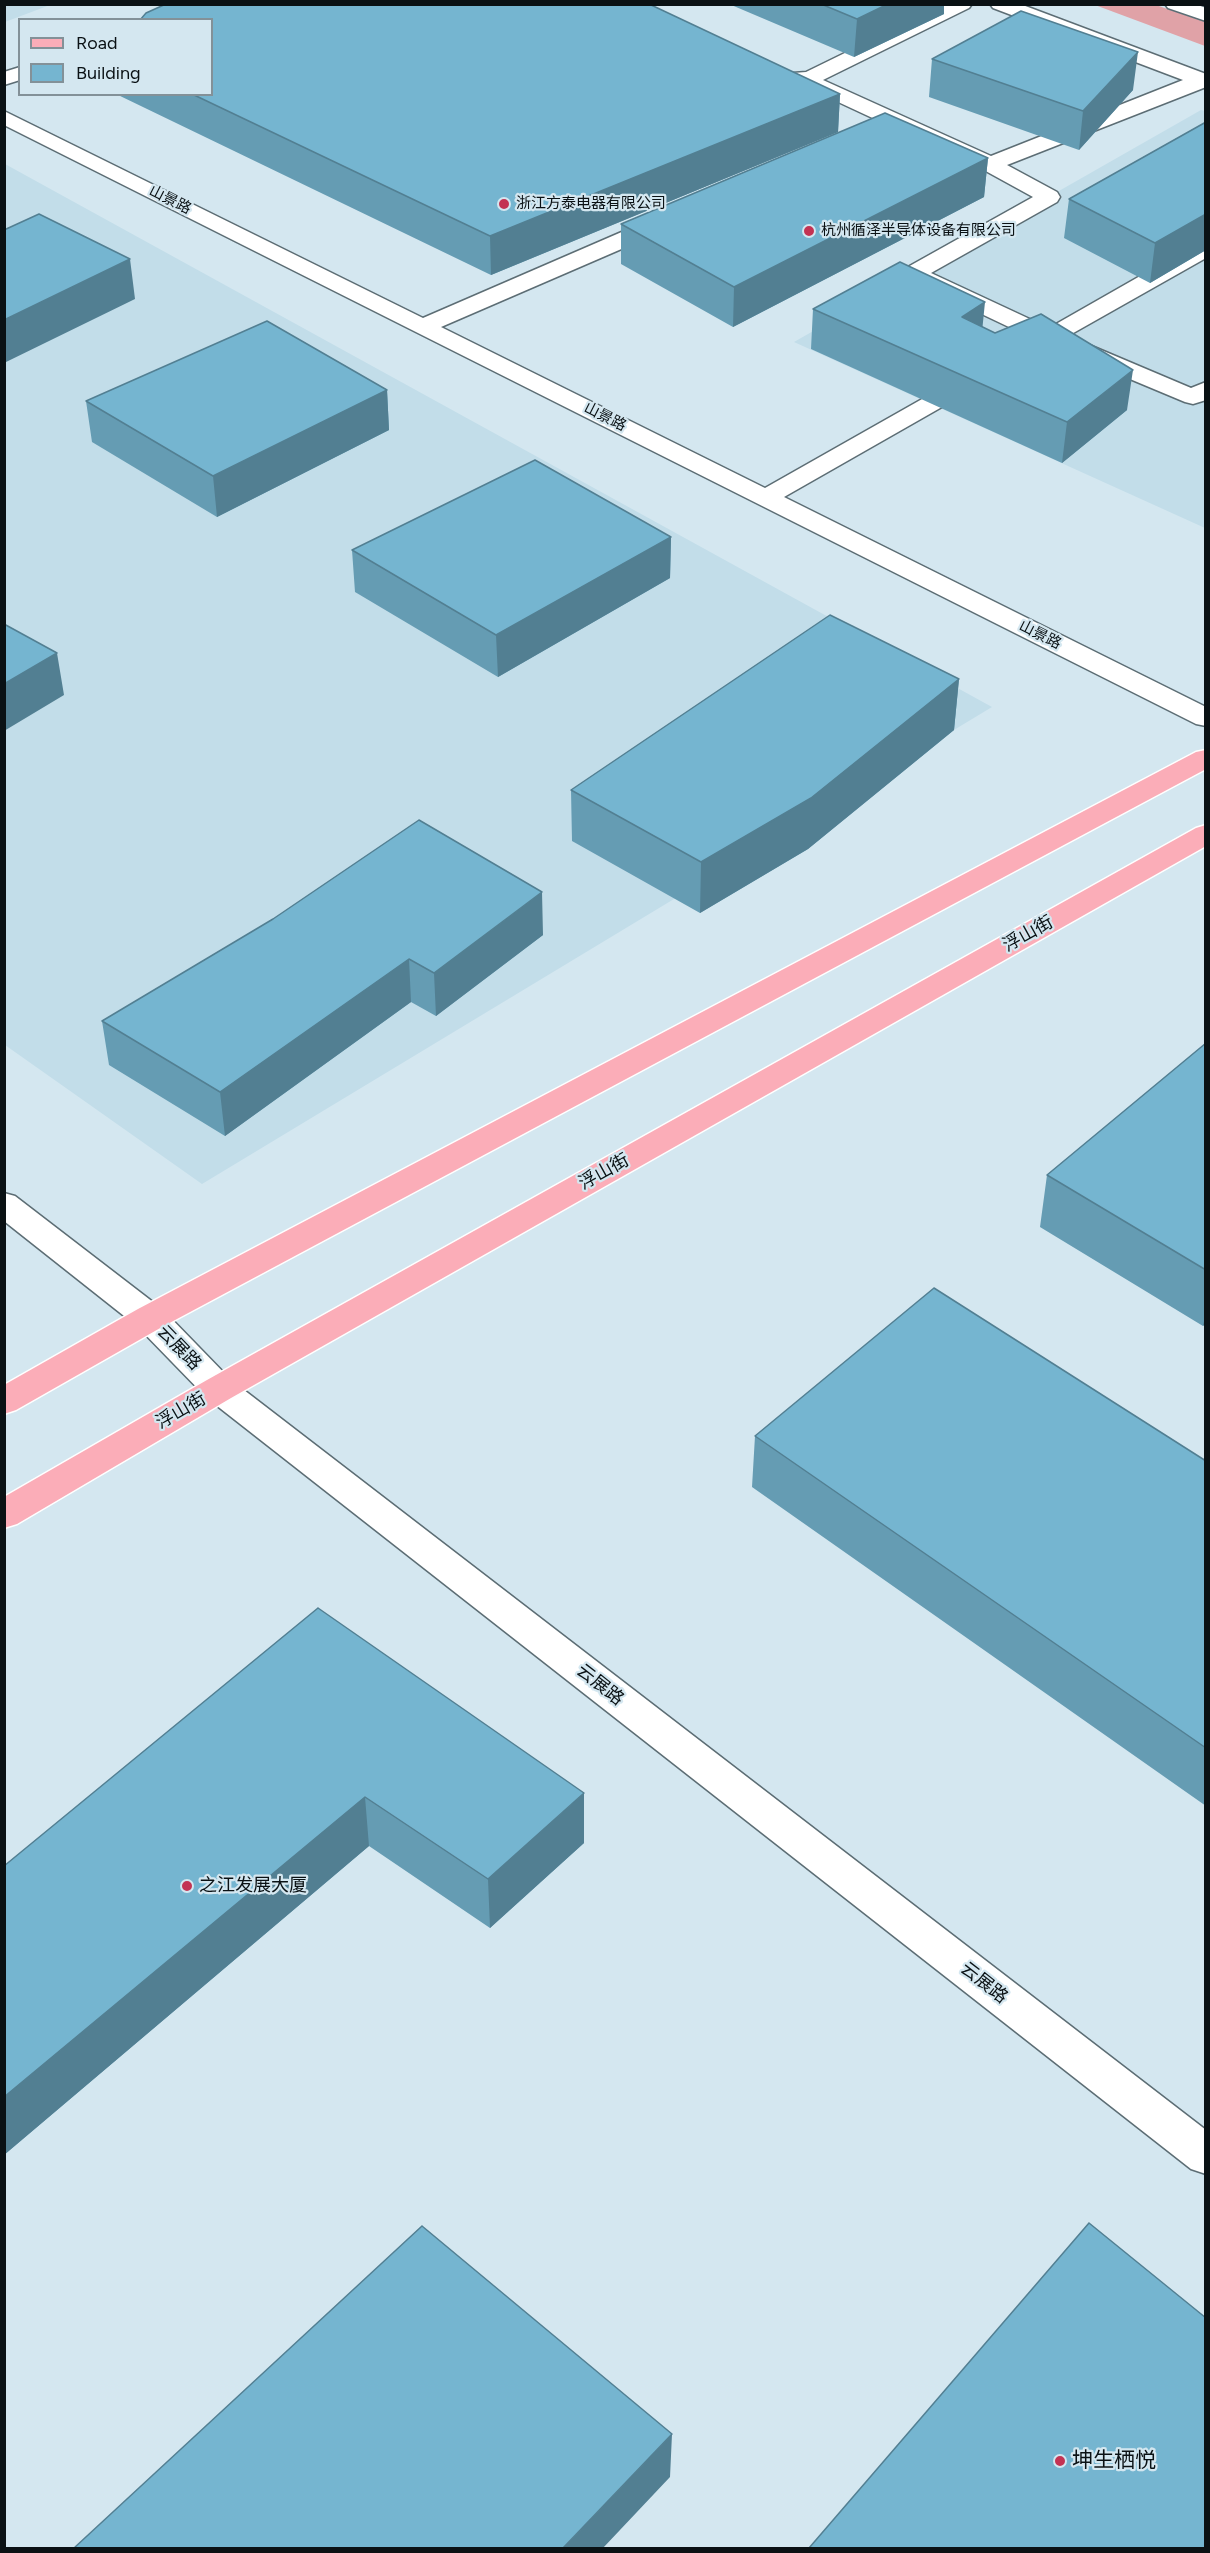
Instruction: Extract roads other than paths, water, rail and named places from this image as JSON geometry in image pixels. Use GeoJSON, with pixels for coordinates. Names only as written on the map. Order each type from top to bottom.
{"type":"FeatureCollection","features":[{"type":"Feature","properties":{"kind":"main road"},"geometry":{"type":"LineString","coordinates":[[4,1401],[150,1318],[1206,758]]}},
{"type":"Feature","properties":{"kind":"main road","name":"浮山街"},"geometry":{"type":"LineString","coordinates":[[4,1514],[219,1389],[1206,834]]}},
{"type":"Feature","properties":{"kind":"street"},"geometry":{"type":"LineString","coordinates":[[807,80],[962,4]]}},
{"type":"Feature","properties":{"kind":"street"},"geometry":{"type":"LineString","coordinates":[[1000,4],[1203,80]]}},
{"type":"Feature","properties":{"kind":"street"},"geometry":{"type":"LineString","coordinates":[[1175,4],[1206,15]]}},
{"type":"Feature","properties":{"kind":"street"},"geometry":{"type":"LineString","coordinates":[[786,71],[990,164],[1049,196],[914,273],[1050,337],[1193,396],[1206,389]]}},
{"type":"Feature","properties":{"kind":"street"},"geometry":{"type":"LineString","coordinates":[[990,164],[1203,80]]}},
{"type":"Feature","properties":{"kind":"street","name":"山景路"},"geometry":{"type":"LineString","coordinates":[[4,117],[1206,718]]}},
{"type":"Feature","properties":{"kind":"street"},"geometry":{"type":"LineString","coordinates":[[876,131],[898,122]]}},
{"type":"Feature","properties":{"kind":"street"},"geometry":{"type":"LineString","coordinates":[[423,326],[682,215]]}},
{"type":"Feature","properties":{"kind":"street"},"geometry":{"type":"LineString","coordinates":[[1019,354],[1206,248]]}},
{"type":"Feature","properties":{"kind":"street"},"geometry":{"type":"LineString","coordinates":[[765,498],[989,371]]}},
{"type":"Feature","properties":{"kind":"street","name":"云展路"},"geometry":{"type":"LineString","coordinates":[[4,1204],[150,1318],[219,1389],[1206,2155]]}},
{"type":"Feature","properties":{"kind":"place","name":"浙江方泰电器有限公司"},"geometry":{"type":"Point","coordinates":[504,204]}},
{"type":"Feature","properties":{"kind":"place","name":"杭州循泽半导体设备有限公司"},"geometry":{"type":"Point","coordinates":[809,231]}},
{"type":"Feature","properties":{"kind":"place","name":"之江发展大厦"},"geometry":{"type":"Point","coordinates":[187,1886]}},
{"type":"Feature","properties":{"kind":"place","name":"坤生栖悦"},"geometry":{"type":"Point","coordinates":[1060,2461]}}]}
